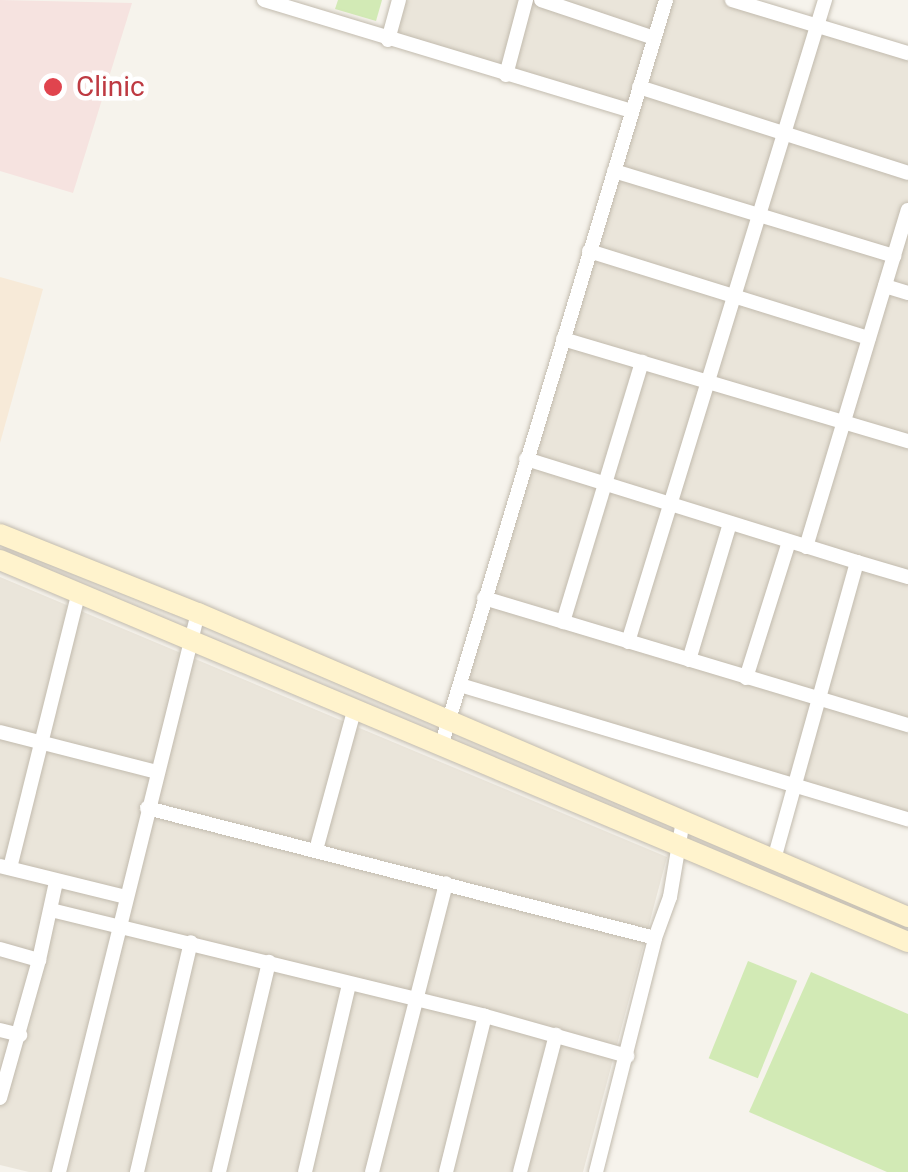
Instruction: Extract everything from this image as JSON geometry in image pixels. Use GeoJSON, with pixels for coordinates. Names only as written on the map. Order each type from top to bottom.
{"type":"FeatureCollection","features":[{"type":"Feature","properties":{"kind":"main road"},"geometry":{"type":"LineString","coordinates":[[0,534],[198,613],[908,917]]}},
{"type":"Feature","properties":{"kind":"main road"},"geometry":{"type":"LineString","coordinates":[[0,560],[908,942]]}},
{"type":"Feature","properties":{"kind":"street"},"geometry":{"type":"LineString","coordinates":[[264,0],[296,5],[388,40],[632,112]]}},
{"type":"Feature","properties":{"kind":"street"},"geometry":{"type":"LineString","coordinates":[[388,40],[399,0]]}},
{"type":"Feature","properties":{"kind":"street"},"geometry":{"type":"LineString","coordinates":[[506,74],[526,0]]}},
{"type":"Feature","properties":{"kind":"street"},"geometry":{"type":"LineString","coordinates":[[542,0],[654,38]]}},
{"type":"Feature","properties":{"kind":"street"},"geometry":{"type":"LineString","coordinates":[[442,743],[666,0]]}},
{"type":"Feature","properties":{"kind":"street"},"geometry":{"type":"LineString","coordinates":[[732,0],[908,53]]}},
{"type":"Feature","properties":{"kind":"street"},"geometry":{"type":"LineString","coordinates":[[628,642],[825,0]]}},
{"type":"Feature","properties":{"kind":"street"},"geometry":{"type":"LineString","coordinates":[[639,87],[908,173]]}},
{"type":"Feature","properties":{"kind":"street"},"geometry":{"type":"LineString","coordinates":[[614,171],[894,256]]}},
{"type":"Feature","properties":{"kind":"street"},"geometry":{"type":"LineString","coordinates":[[806,547],[908,210]]}},
{"type":"Feature","properties":{"kind":"street"},"geometry":{"type":"LineString","coordinates":[[590,251],[869,338]]}},
{"type":"Feature","properties":{"kind":"street"},"geometry":{"type":"LineString","coordinates":[[885,286],[908,293]]}},
{"type":"Feature","properties":{"kind":"street"},"geometry":{"type":"LineString","coordinates":[[563,338],[908,442]]}},
{"type":"Feature","properties":{"kind":"street"},"geometry":{"type":"LineString","coordinates":[[564,622],[642,362]]}},
{"type":"Feature","properties":{"kind":"street"},"geometry":{"type":"LineString","coordinates":[[526,459],[908,576]]}},
{"type":"Feature","properties":{"kind":"street"},"geometry":{"type":"LineString","coordinates":[[689,660],[730,523]]}},
{"type":"Feature","properties":{"kind":"street"},"geometry":{"type":"LineString","coordinates":[[746,678],[789,542]]}},
{"type":"Feature","properties":{"kind":"street"},"geometry":{"type":"LineString","coordinates":[[774,859],[857,562]]}},
{"type":"Feature","properties":{"kind":"street"},"geometry":{"type":"LineString","coordinates":[[79,592],[42,742],[5,867],[126,897]]}},
{"type":"Feature","properties":{"kind":"street"},"geometry":{"type":"LineString","coordinates":[[484,598],[908,725]]}},
{"type":"Feature","properties":{"kind":"street"},"geometry":{"type":"LineString","coordinates":[[59,1172],[198,613]]}},
{"type":"Feature","properties":{"kind":"street"},"geometry":{"type":"LineString","coordinates":[[460,686],[908,819]]}},
{"type":"Feature","properties":{"kind":"street"},"geometry":{"type":"LineString","coordinates":[[316,850],[355,707]]}},
{"type":"Feature","properties":{"kind":"street"},"geometry":{"type":"LineString","coordinates":[[0,732],[157,772]]}},
{"type":"Feature","properties":{"kind":"street"},"geometry":{"type":"LineString","coordinates":[[148,808],[655,938]]}},
{"type":"Feature","properties":{"kind":"street"},"geometry":{"type":"LineString","coordinates":[[596,1172],[655,938],[670,897],[683,820]]}},
{"type":"Feature","properties":{"kind":"street"},"geometry":{"type":"LineString","coordinates":[[0,1098],[20,1035],[56,882]]}},
{"type":"Feature","properties":{"kind":"street"},"geometry":{"type":"LineString","coordinates":[[372,1172],[446,883]]}},
{"type":"Feature","properties":{"kind":"street"},"geometry":{"type":"LineString","coordinates":[[51,910],[191,942],[349,986],[486,1016],[627,1056]]}},
{"type":"Feature","properties":{"kind":"street"},"geometry":{"type":"LineString","coordinates":[[137,1172],[191,942]]}},
{"type":"Feature","properties":{"kind":"street"},"geometry":{"type":"LineString","coordinates":[[0,950],[39,960]]}},
{"type":"Feature","properties":{"kind":"street"},"geometry":{"type":"LineString","coordinates":[[219,1172],[269,962]]}},
{"type":"Feature","properties":{"kind":"street"},"geometry":{"type":"LineString","coordinates":[[305,1172],[349,986]]}},
{"type":"Feature","properties":{"kind":"street"},"geometry":{"type":"LineString","coordinates":[[446,1172],[486,1016]]}},
{"type":"Feature","properties":{"kind":"street"},"geometry":{"type":"LineString","coordinates":[[0,1030],[20,1035]]}},
{"type":"Feature","properties":{"kind":"street"},"geometry":{"type":"LineString","coordinates":[[520,1172],[556,1035]]}},
{"type":"Feature","properties":{"kind":"shaded area","name":"Clinic"},"geometry":{"type":"Polygon","coordinates":[[[0,0],[132,3],[73,193],[0,171],[0,0]]]}},
{"type":"Feature","properties":{"kind":"shaded area"},"geometry":{"type":"Polygon","coordinates":[[[393,0],[665,0],[631,110],[382,36],[393,0]]]}},
{"type":"Feature","properties":{"kind":"shaded area"},"geometry":{"type":"Polygon","coordinates":[[[667,0],[724,0],[908,55],[908,816],[461,685],[667,0]]]}},
{"type":"Feature","properties":{"kind":"shaded area"},"geometry":{"type":"Polygon","coordinates":[[[0,277],[43,289],[0,443],[0,277]]]}},
{"type":"Feature","properties":{"kind":"shaded area"},"geometry":{"type":"Polygon","coordinates":[[[0,577],[667,857],[583,1172],[29,1172],[0,1165],[0,577]]]}},
{"type":"Feature","properties":{"kind":"green space"},"geometry":{"type":"Polygon","coordinates":[[[338,0],[382,0],[376,21],[335,9],[338,0]]]}},
{"type":"Feature","properties":{"kind":"green space"},"geometry":{"type":"Polygon","coordinates":[[[748,961],[797,981],[758,1078],[709,1058],[748,961]]]}},
{"type":"Feature","properties":{"kind":"green space"},"geometry":{"type":"Polygon","coordinates":[[[811,972],[908,1014],[908,1172],[887,1172],[749,1112],[811,972]]]}},
{"type":"Feature","properties":{"kind":"place","name":"Clinic"},"geometry":{"type":"Point","coordinates":[53,87]}}]}
